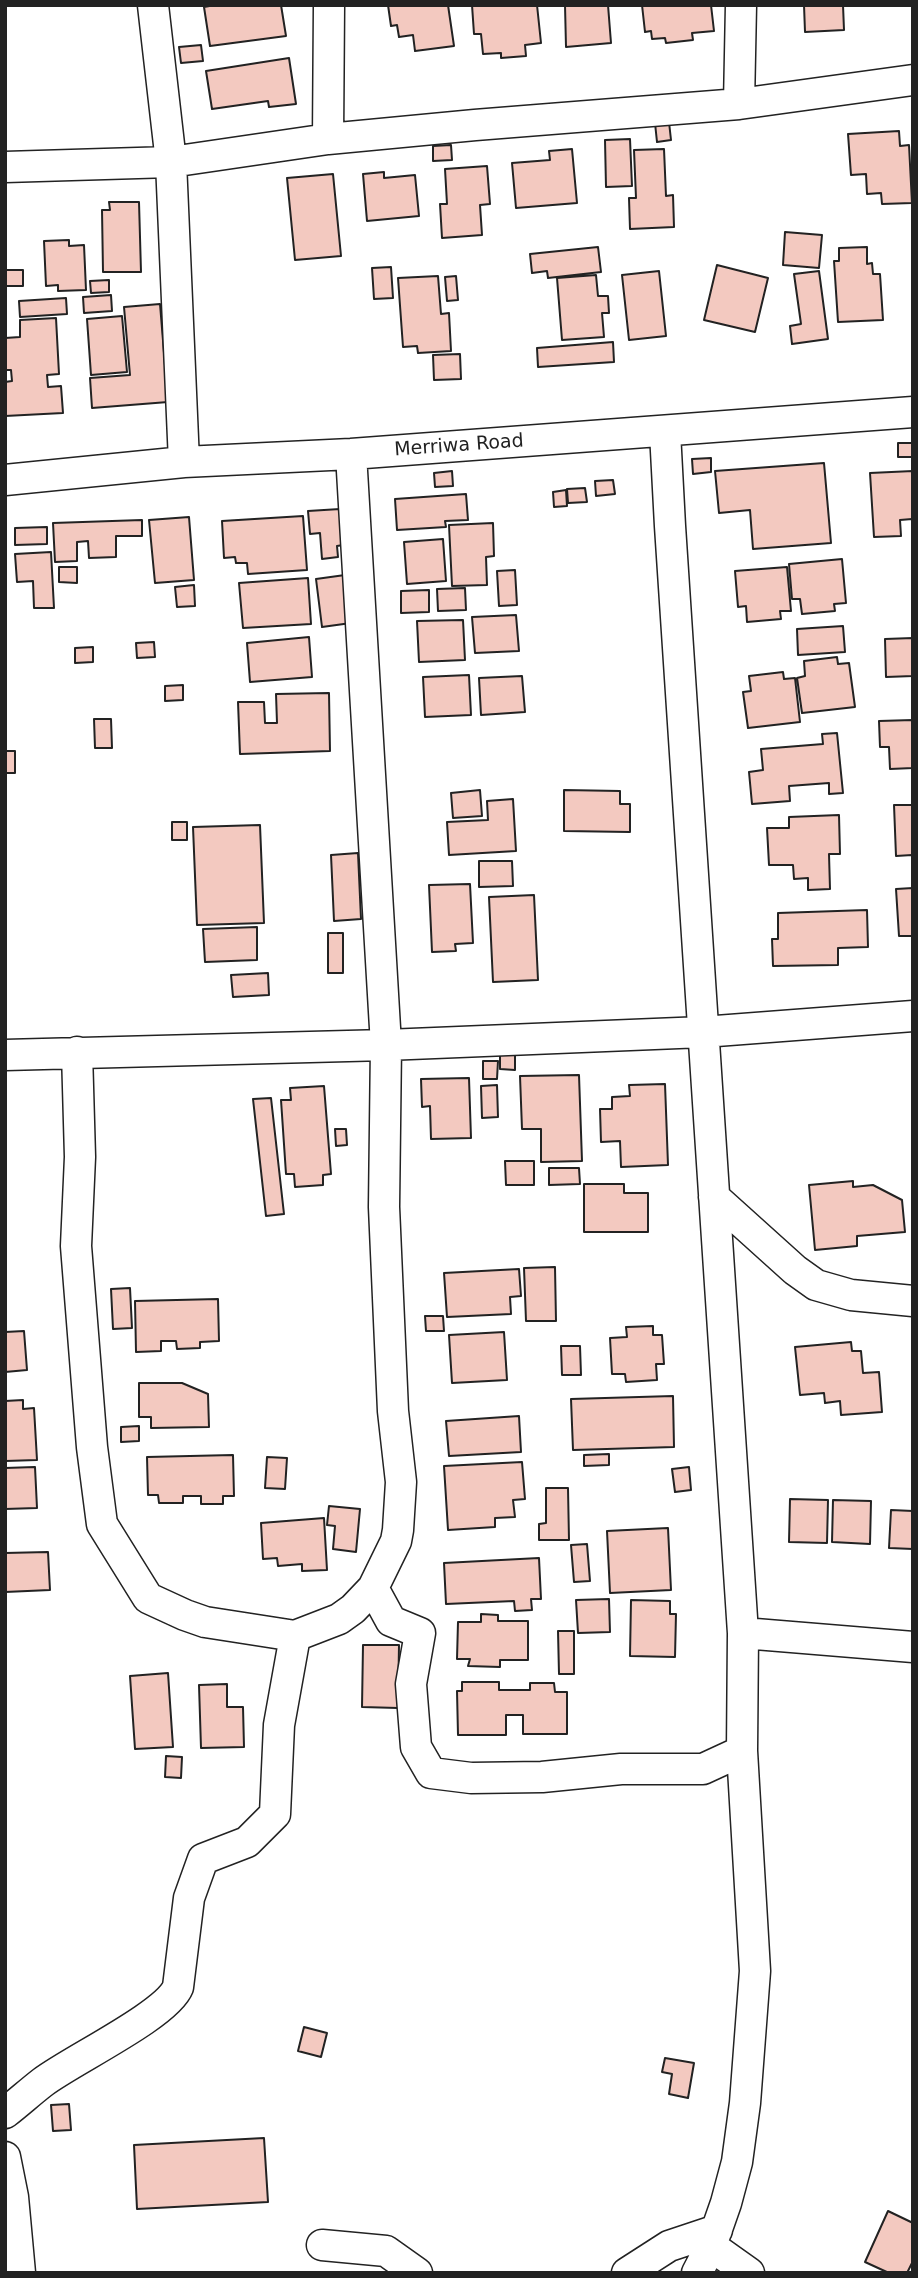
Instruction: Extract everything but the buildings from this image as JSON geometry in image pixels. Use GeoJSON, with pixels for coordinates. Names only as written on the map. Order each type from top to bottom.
{"type":"FeatureCollection","features":[{"type":"Feature","properties":{"kind":"street"},"geometry":{"type":"LineString","coordinates":[[153,5],[171,162],[184,462]]}},
{"type":"Feature","properties":{"kind":"street"},"geometry":{"type":"LineString","coordinates":[[328,139],[329,5]]}},
{"type":"Feature","properties":{"kind":"street"},"geometry":{"type":"LineString","coordinates":[[739,104],[741,5]]}},
{"type":"Feature","properties":{"kind":"street"},"geometry":{"type":"LineString","coordinates":[[5,167],[171,162],[328,139],[739,104],[913,80]]}},
{"type":"Feature","properties":{"kind":"street","name":"Merriwa Road"},"geometry":{"type":"LineString","coordinates":[[5,480],[184,462],[351,454],[913,412]]}},
{"type":"Feature","properties":{"kind":"street"},"geometry":{"type":"LineString","coordinates":[[665,432],[743,1633],[742,1751],[755,1970],[746,2103],[737,2162],[714,2238],[697,2273]]}},
{"type":"Feature","properties":{"kind":"street"},"geometry":{"type":"LineString","coordinates":[[77,1052],[80,1157],[76,1246],[92,1447],[102,1524],[148,1598],[185,1615],[205,1622],[295,1636],[339,1619],[373,1588],[396,1541],[401,1482],[393,1412],[384,1207],[386,1045],[351,454]]}},
{"type":"Feature","properties":{"kind":"street"},"geometry":{"type":"LineString","coordinates":[[5,1055],[386,1045],[703,1032],[913,1016]]}},
{"type":"Feature","properties":{"kind":"street"},"geometry":{"type":"LineString","coordinates":[[714,1197],[795,1270],[816,1285],[851,1295],[913,1301]]}},
{"type":"Feature","properties":{"kind":"street"},"geometry":{"type":"LineString","coordinates":[[373,1588],[391,1621],[420,1633],[411,1684],[416,1747],[431,1773],[471,1778],[542,1777],[621,1769],[703,1769],[742,1751]]}},
{"type":"Feature","properties":{"kind":"street"},"geometry":{"type":"LineString","coordinates":[[743,1633],[913,1647]]}},
{"type":"Feature","properties":{"kind":"street"},"geometry":{"type":"LineString","coordinates":[[5,2113],[43,2081],[146,2018],[175,1995],[189,1898],[203,1859],[247,1842],[275,1814],[279,1726],[295,1636]]}},
{"type":"Feature","properties":{"kind":"street"},"geometry":{"type":"LineString","coordinates":[[5,2157],[13,2197],[20,2273]]}},
{"type":"Feature","properties":{"kind":"street"},"geometry":{"type":"LineString","coordinates":[[627,2273],[669,2246],[714,2238]]}},
{"type":"Feature","properties":{"kind":"street"},"geometry":{"type":"LineString","coordinates":[[714,2238],[749,2273]]}},
{"type":"Feature","properties":{"kind":"street"},"geometry":{"type":"LineString","coordinates":[[322,2245],[386,2250],[418,2273]]}}]}
